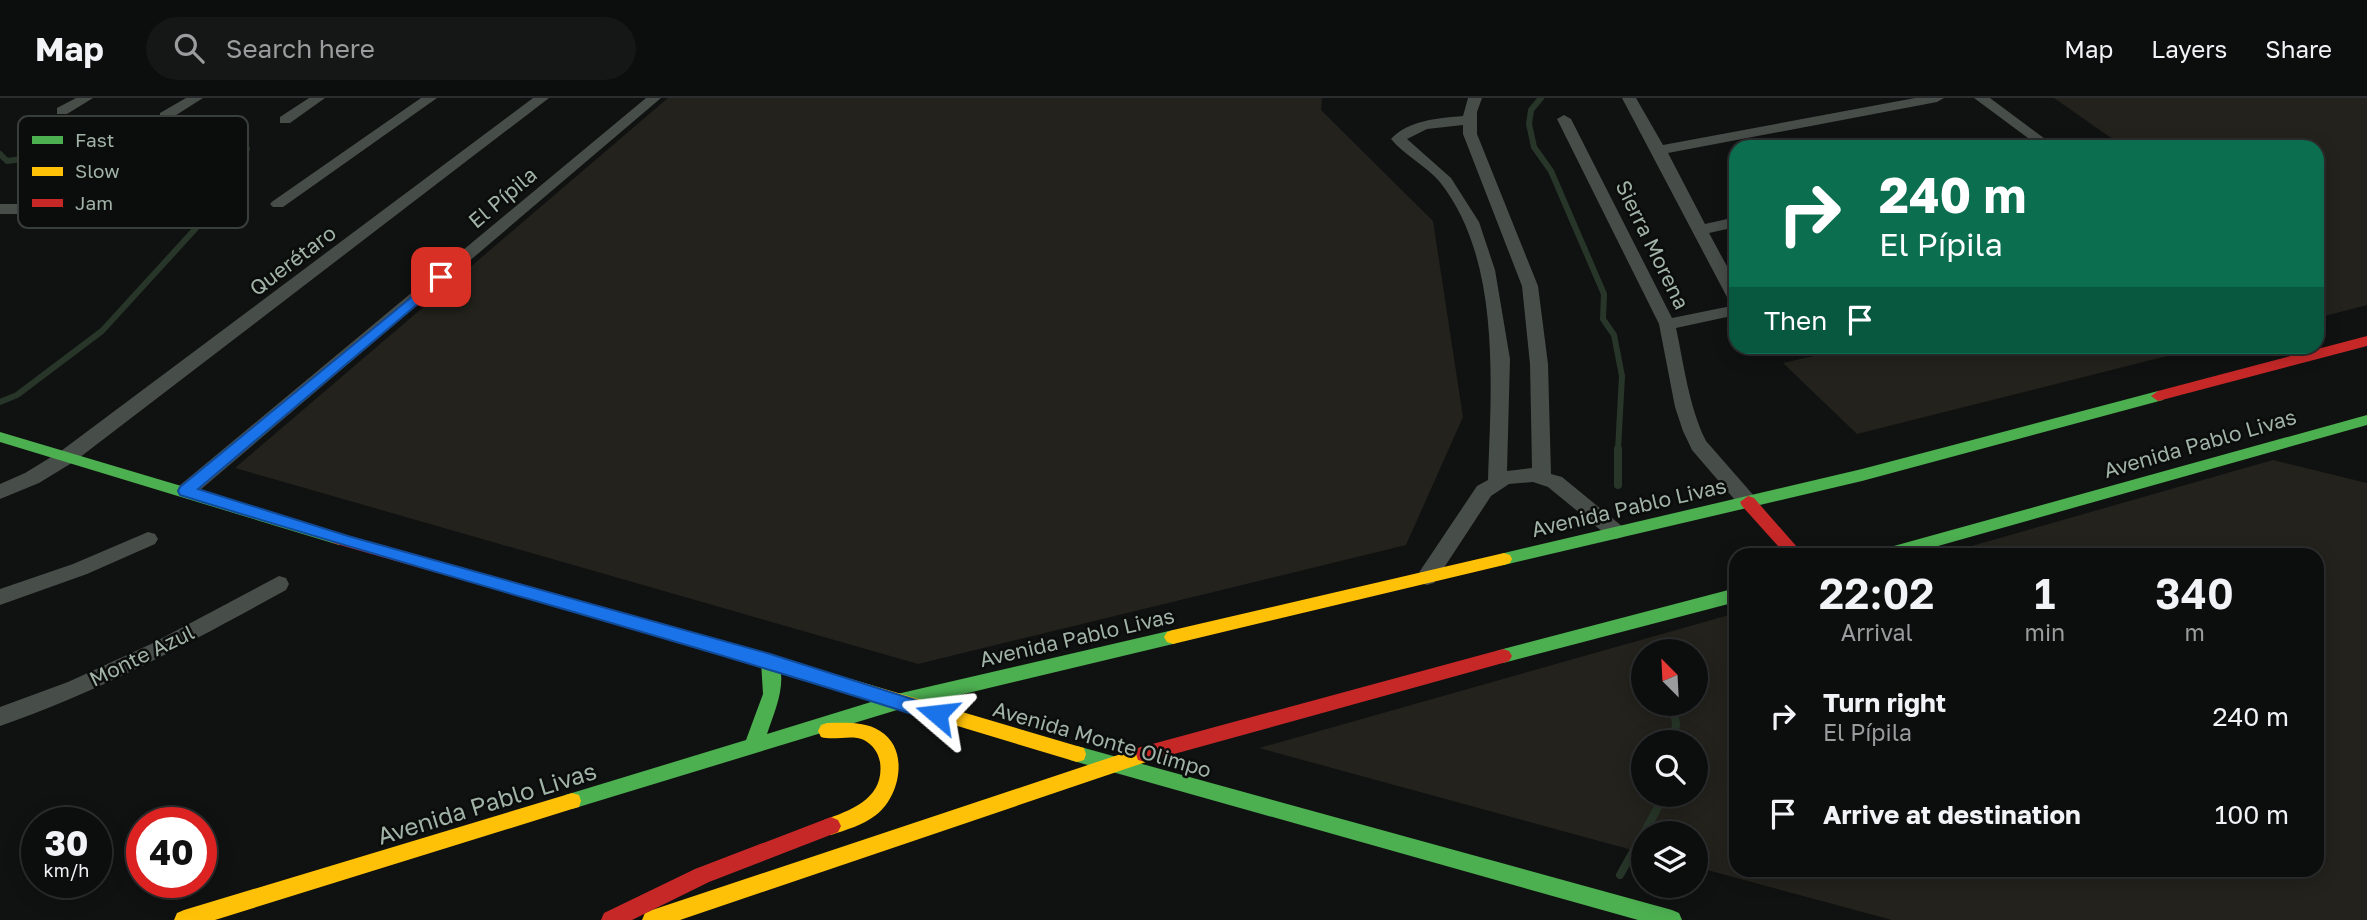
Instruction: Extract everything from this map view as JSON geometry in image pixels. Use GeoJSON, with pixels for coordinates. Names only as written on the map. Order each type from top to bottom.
{"type":"FeatureCollection","features":[{"type":"Feature","properties":{"kind":"main road","name":"Avenida Pablo Livas"},"geometry":{"type":"LineString","coordinates":[[2324,352],[2367,341]]}},
{"type":"Feature","properties":{"kind":"main road","name":"Avenida Pablo Livas"},"geometry":{"type":"LineString","coordinates":[[184,920],[897,702],[1862,475],[2318,354]]}},
{"type":"Feature","properties":{"kind":"main road","name":"Avenida Pablo Livas"},"geometry":{"type":"LineString","coordinates":[[1908,548],[2367,420]]}},
{"type":"Feature","properties":{"kind":"main road","name":"Avenida Monte Olimpo"},"geometry":{"type":"LineString","coordinates":[[1,437],[348,542],[770,661],[897,702],[1602,910],[1672,920]]}},
{"type":"Feature","properties":{"kind":"main road"},"geometry":{"type":"LineString","coordinates":[[1748,502],[1790,548]]}},
{"type":"Feature","properties":{"kind":"main road"},"geometry":{"type":"LineString","coordinates":[[652,920],[1110,764],[1364,693],[1729,597]]}},
{"type":"Feature","properties":{"kind":"main road"},"geometry":{"type":"LineString","coordinates":[[753,746],[773,695],[774,673],[770,661]]}},
{"type":"Feature","properties":{"kind":"main road"},"geometry":{"type":"LineString","coordinates":[[611,920],[702,875],[852,818],[880,799],[891,779],[890,762],[883,744],[870,734],[860,731],[803,731]]}},
{"type":"Feature","properties":{"kind":"street"},"geometry":{"type":"LineString","coordinates":[[62,111],[86,98]]}},
{"type":"Feature","properties":{"kind":"street"},"geometry":{"type":"LineString","coordinates":[[164,116],[195,98]]}},
{"type":"Feature","properties":{"kind":"street"},"geometry":{"type":"LineString","coordinates":[[285,120],[318,98]]}},
{"type":"Feature","properties":{"kind":"street"},"geometry":{"type":"LineString","coordinates":[[278,204],[430,98]]}},
{"type":"Feature","properties":{"kind":"street","name":"Querétaro"},"geometry":{"type":"LineString","coordinates":[[0,492],[32,478],[68,456],[542,98]]}},
{"type":"Feature","properties":{"kind":"street","name":"El Pípila"},"geometry":{"type":"LineString","coordinates":[[186,491],[654,98]]}},
{"type":"Feature","properties":{"kind":"street"},"geometry":{"type":"LineString","coordinates":[[1475,98],[1470,134],[1530,286],[1539,364],[1542,478]]}},
{"type":"Feature","properties":{"kind":"street"},"geometry":{"type":"LineString","coordinates":[[1629,98],[1660,150],[1729,286]]}},
{"type":"Feature","properties":{"kind":"street"},"geometry":{"type":"LineString","coordinates":[[1660,150],[1937,98]]}},
{"type":"Feature","properties":{"kind":"street"},"geometry":{"type":"LineString","coordinates":[[1981,98],[2039,140]]}},
{"type":"Feature","properties":{"kind":"street","name":"Sierra Morena"},"geometry":{"type":"LineString","coordinates":[[1564,119],[1667,324],[1684,407],[1692,431],[1699,445],[1748,502]]}},
{"type":"Feature","properties":{"kind":"street"},"geometry":{"type":"LineString","coordinates":[[1470,120],[1431,124],[1406,132],[1398,139],[1444,178],[1471,222],[1487,270],[1501,359],[1497,484]]}},
{"type":"Feature","properties":{"kind":"street"},"geometry":{"type":"LineString","coordinates":[[0,209],[18,209]]}},
{"type":"Feature","properties":{"kind":"street"},"geometry":{"type":"LineString","coordinates":[[1700,230],[1729,224]]}},
{"type":"Feature","properties":{"kind":"street"},"geometry":{"type":"LineString","coordinates":[[1667,324],[1729,311]]}},
{"type":"Feature","properties":{"kind":"street"},"geometry":{"type":"LineString","coordinates":[[1427,577],[1484,491],[1505,478],[1524,476],[1555,482],[1616,532]]}},
{"type":"Feature","properties":{"kind":"street"},"geometry":{"type":"LineString","coordinates":[[0,597],[80,569],[148,539]]}},
{"type":"Feature","properties":{"kind":"street","name":"Monte Azul"},"geometry":{"type":"LineString","coordinates":[[0,718],[76,688],[158,650],[279,584]]}},
{"type":"Feature","properties":{"kind":"shaded area"},"geometry":{"type":"Polygon","coordinates":[[[668,98],[1322,98],[1321,110],[1433,221],[1463,417],[1406,545],[918,664],[235,468],[668,98]]]}},
{"type":"Feature","properties":{"kind":"shaded area"},"geometry":{"type":"Polygon","coordinates":[[[2054,98],[2367,98],[2367,305],[2324,316],[2324,140],[2114,140],[2054,98]]]}},
{"type":"Feature","properties":{"kind":"shaded area"},"geometry":{"type":"Polygon","coordinates":[[[1822,354],[2175,354],[1857,434],[1783,363],[1822,354]]]}},
{"type":"Feature","properties":{"kind":"shaded area"},"geometry":{"type":"Polygon","coordinates":[[[2273,460],[2367,483],[2367,920],[1892,920],[1733,877],[2324,877],[2324,548],[1965,548],[2273,460]]]}},
{"type":"Feature","properties":{"kind":"shaded area"},"geometry":{"type":"Polygon","coordinates":[[[1729,615],[1729,876],[1708,870],[1708,821],[1631,821],[1631,850],[1259,748],[1631,643],[1631,716],[1708,716],[1708,639],[1644,639],[1729,615]]]}},
{"type":"Feature","properties":{"kind":"waterway"},"geometry":{"type":"LineString","coordinates":[[1541,98],[1531,110],[1529,124],[1534,147],[1551,171],[1604,294],[1603,319],[1614,335],[1622,376],[1618,450]]}},
{"type":"Feature","properties":{"kind":"waterway"},"geometry":{"type":"LineString","coordinates":[[0,154],[7,161],[18,159]]}},
{"type":"Feature","properties":{"kind":"waterway"},"geometry":{"type":"LineString","coordinates":[[0,402],[17,395],[102,331],[196,228]]}},
{"type":"Feature","properties":{"kind":"waterway"},"geometry":{"type":"LineString","coordinates":[[1618,450],[1618,485]]}},
{"type":"Feature","properties":{"kind":"waterway"},"geometry":{"type":"LineString","coordinates":[[1675,716],[1675,730]]}},
{"type":"Feature","properties":{"kind":"waterway"},"geometry":{"type":"LineString","coordinates":[[1650,821],[1658,807]]}},
{"type":"Feature","properties":{"kind":"waterway"},"geometry":{"type":"LineString","coordinates":[[1620,875],[1631,855]]}},
{"type":"Feature","properties":{"kind":"traffic: fast"},"geometry":{"type":"LineString","coordinates":[[1504,559],[1862,475],[2158,396]]}},
{"type":"Feature","properties":{"kind":"traffic: fast"},"geometry":{"type":"LineString","coordinates":[[1908,548],[2367,420]]}},
{"type":"Feature","properties":{"kind":"traffic: fast"},"geometry":{"type":"LineString","coordinates":[[0,437],[339,539]]}},
{"type":"Feature","properties":{"kind":"traffic: fast"},"geometry":{"type":"LineString","coordinates":[[1503,656],[1729,597]]}},
{"type":"Feature","properties":{"kind":"traffic: fast"},"geometry":{"type":"LineString","coordinates":[[572,801],[897,702],[1173,637]]}},
{"type":"Feature","properties":{"kind":"traffic: fast"},"geometry":{"type":"LineString","coordinates":[[753,746],[772,694],[770,661]]}},
{"type":"Feature","properties":{"kind":"traffic: fast"},"geometry":{"type":"LineString","coordinates":[[1077,754],[1672,920]]}},
{"type":"Feature","properties":{"kind":"traffic: slow"},"geometry":{"type":"LineString","coordinates":[[1173,637],[1504,559]]}},
{"type":"Feature","properties":{"kind":"traffic: slow"},"geometry":{"type":"LineString","coordinates":[[668,632],[1077,754]]}},
{"type":"Feature","properties":{"kind":"traffic: slow"},"geometry":{"type":"LineString","coordinates":[[827,731],[856,730],[872,735],[881,743],[890,764],[886,788],[880,799],[862,814],[831,826]]}},
{"type":"Feature","properties":{"kind":"traffic: slow"},"geometry":{"type":"LineString","coordinates":[[652,920],[1145,754]]}},
{"type":"Feature","properties":{"kind":"traffic: slow"},"geometry":{"type":"LineString","coordinates":[[184,920],[572,801]]}},
{"type":"Feature","properties":{"kind":"traffic: jam"},"geometry":{"type":"LineString","coordinates":[[2324,352],[2367,341]]}},
{"type":"Feature","properties":{"kind":"traffic: jam"},"geometry":{"type":"LineString","coordinates":[[2158,396],[2318,354]]}},
{"type":"Feature","properties":{"kind":"traffic: jam"},"geometry":{"type":"LineString","coordinates":[[1748,502],[1790,548]]}},
{"type":"Feature","properties":{"kind":"traffic: jam"},"geometry":{"type":"LineString","coordinates":[[339,539],[668,632]]}},
{"type":"Feature","properties":{"kind":"traffic: jam"},"geometry":{"type":"LineString","coordinates":[[1145,754],[1503,656]]}},
{"type":"Feature","properties":{"kind":"traffic: jam"},"geometry":{"type":"LineString","coordinates":[[611,920],[702,875],[831,826]]}},
{"type":"Feature","properties":{"kind":"route"},"geometry":{"type":"LineString","coordinates":[[441,277],[186,491],[348,542],[770,661],[937,714]]}}]}
